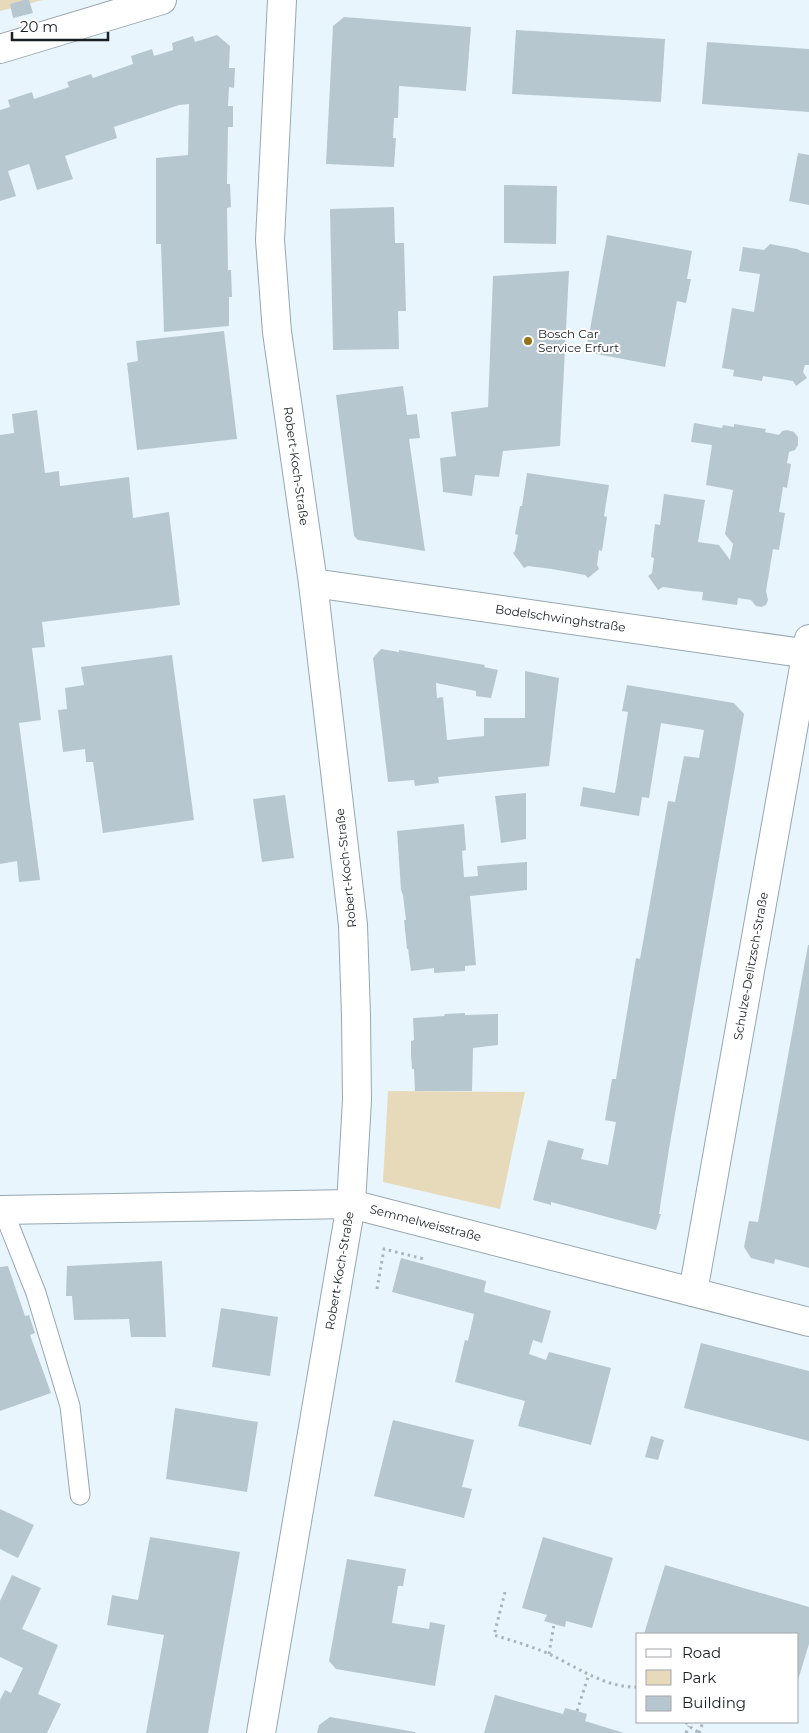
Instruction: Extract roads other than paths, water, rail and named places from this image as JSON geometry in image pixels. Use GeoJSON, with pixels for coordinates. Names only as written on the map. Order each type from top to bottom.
{"type":"FeatureCollection","features":[{"type":"Feature","properties":{"kind":"street"},"geometry":{"type":"LineString","coordinates":[[0,49],[162,0]]}},
{"type":"Feature","properties":{"kind":"street","name":"Robert-Koch-Straße"},"geometry":{"type":"LineString","coordinates":[[261,1733],[351,1204],[356,1100],[354,925],[313,583],[278,332],[270,240],[282,0]]}},
{"type":"Feature","properties":{"kind":"street","name":"Bodelschwinghstraße"},"geometry":{"type":"LineString","coordinates":[[313,583],[808,649]]}},
{"type":"Feature","properties":{"kind":"street","name":"Schulze-Delitzsch-Straße"},"geometry":{"type":"LineString","coordinates":[[693,1292],[808,649]]}},
{"type":"Feature","properties":{"kind":"street","name":"Semmelweisstraße"},"geometry":{"type":"LineString","coordinates":[[2,1210],[351,1204],[809,1322]]}},
{"type":"Feature","properties":{"kind":"lane"},"geometry":{"type":"LineString","coordinates":[[2,1210],[36,1292],[70,1406],[80,1495]]}},
{"type":"Feature","properties":{"kind":"place","name":"Bosch Car Service Erfurt"},"geometry":{"type":"Point","coordinates":[528,341]}}]}
